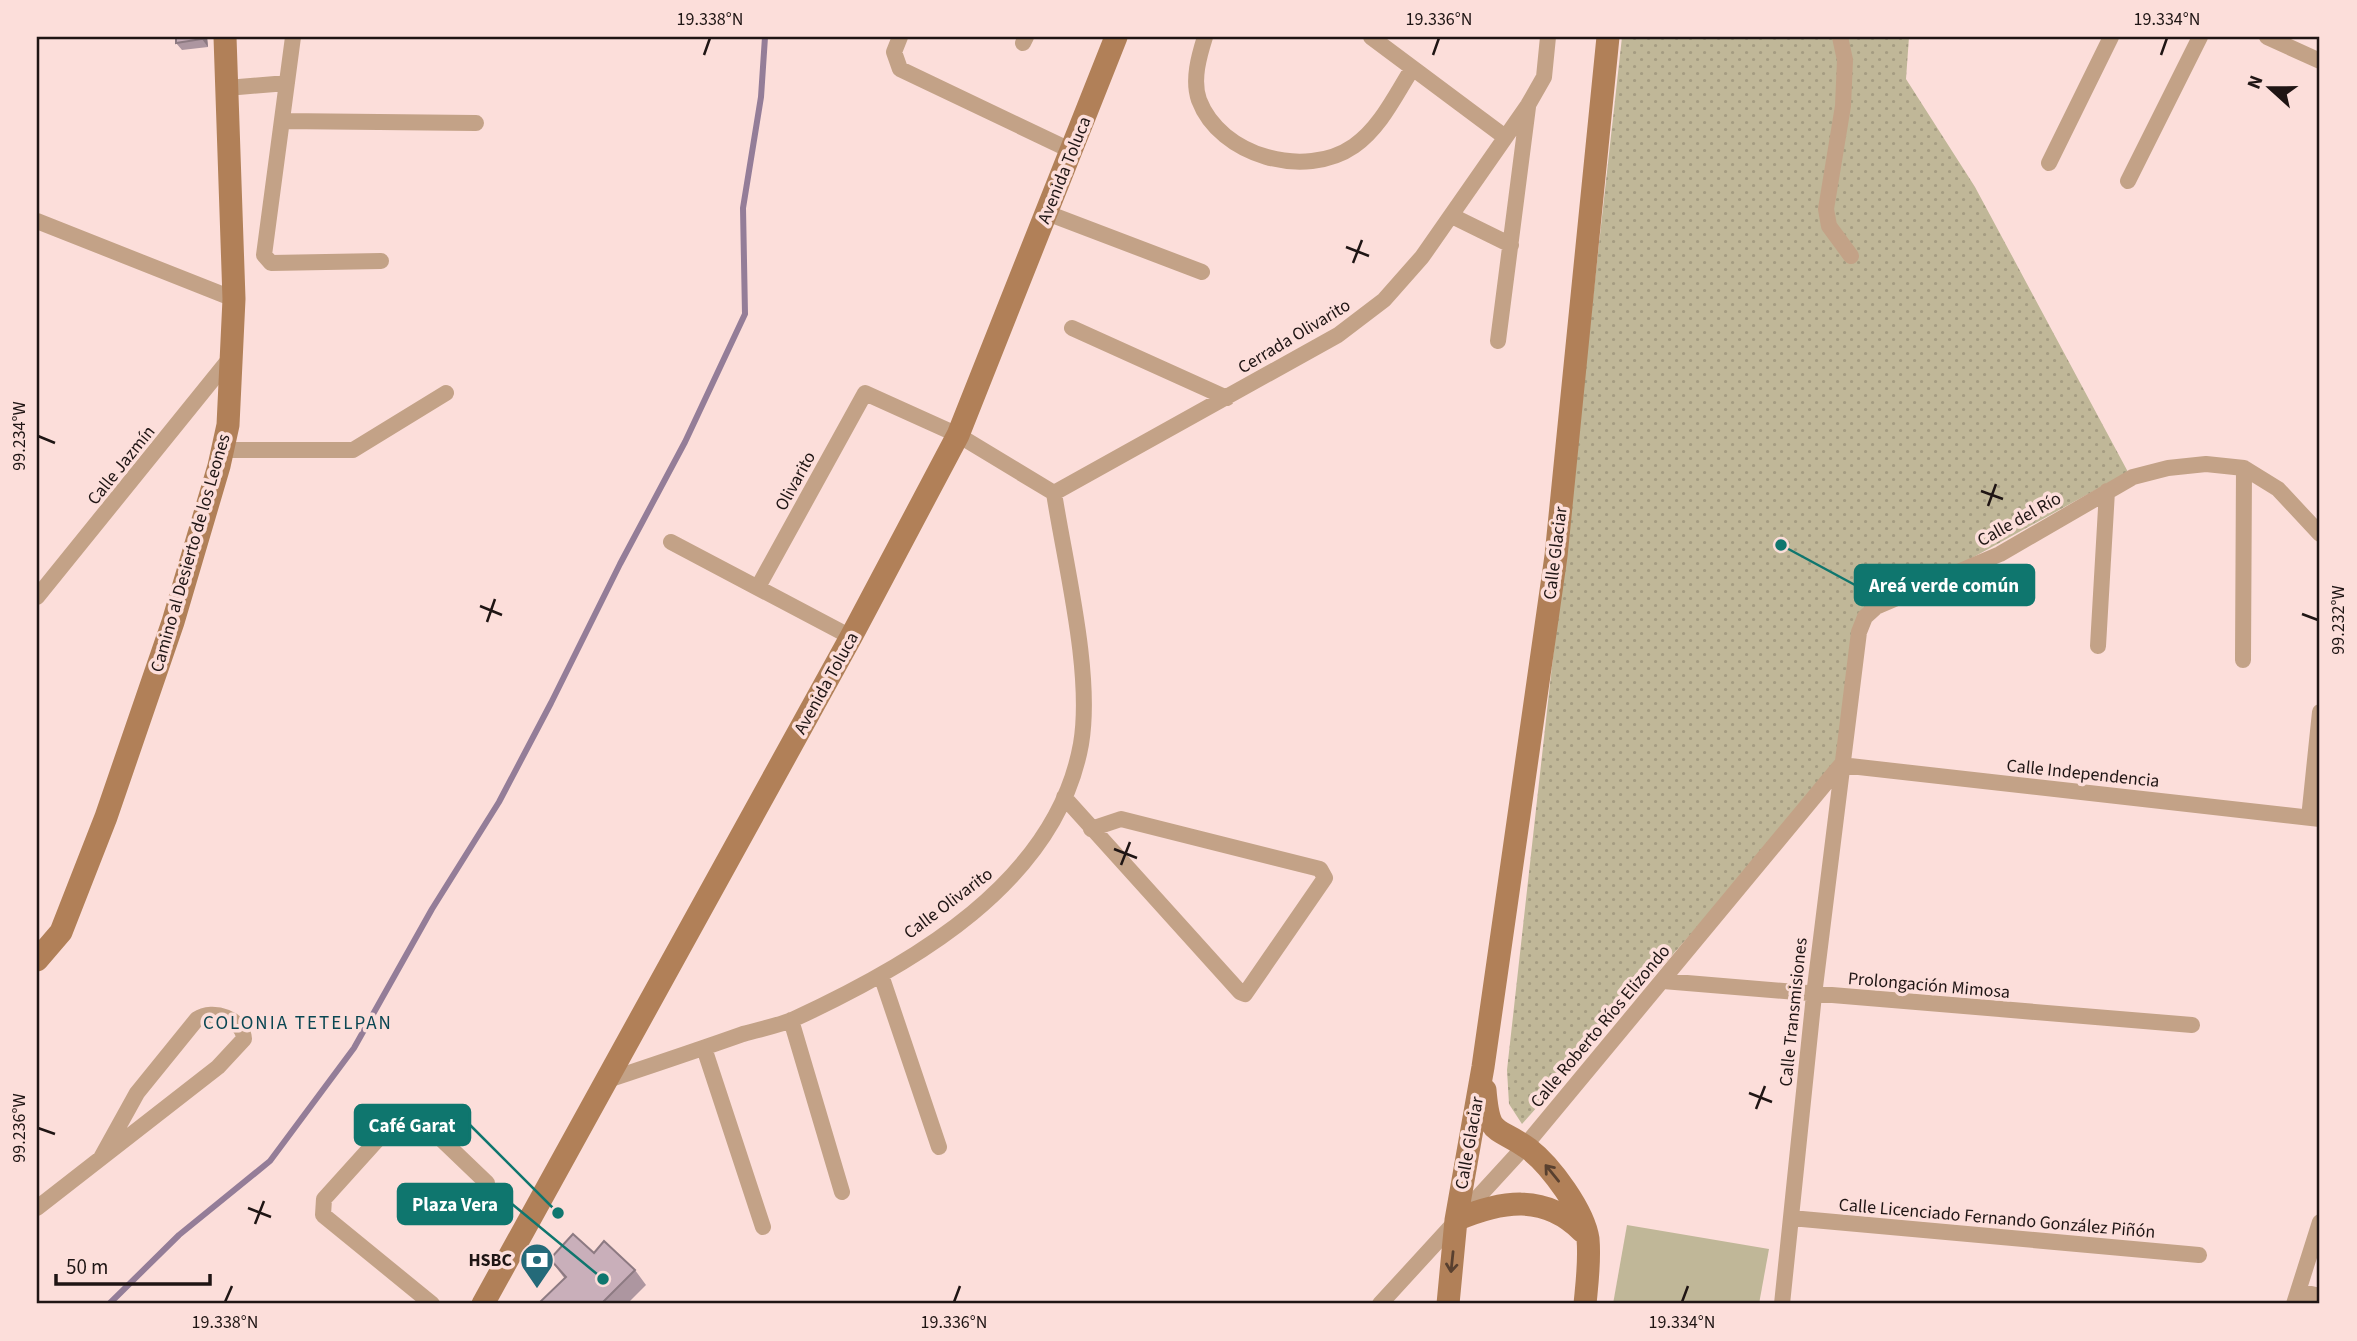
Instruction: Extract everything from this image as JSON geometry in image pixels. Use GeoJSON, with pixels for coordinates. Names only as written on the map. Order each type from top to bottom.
{"type":"FeatureCollection","features":[{"type":"Feature","properties":{"kind":"street","name":"Camino al Desierto de los Leones"},"geometry":{"type":"LineString","coordinates":[[37,960],[61,932],[106,817],[173,622],[223,450],[233,356],[234,299],[225,37]]}},
{"type":"Feature","properties":{"kind":"street"},"geometry":{"type":"LineString","coordinates":[[293,37],[264,255],[266,260],[381,261]]}},
{"type":"Feature","properties":{"kind":"street"},"geometry":{"type":"LineString","coordinates":[[900,37],[894,52],[900,69],[1072,151]]}},
{"type":"Feature","properties":{"kind":"street","name":"Avenida Toluca"},"geometry":{"type":"LineString","coordinates":[[482,1304],[852,637],[958,435],[1116,37]]}},
{"type":"Feature","properties":{"kind":"street"},"geometry":{"type":"LineString","coordinates":[[1205,37],[1197,65],[1199,99],[1216,129],[1244,148],[1286,162],[1318,160],[1353,147],[1378,123],[1412,69]]}},
{"type":"Feature","properties":{"kind":"street"},"geometry":{"type":"LineString","coordinates":[[1371,37],[1506,137]]}},
{"type":"Feature","properties":{"kind":"street","name":"Cerrada Olivarito"},"geometry":{"type":"LineString","coordinates":[[1054,493],[1135,445],[1227,398],[1338,335],[1384,300],[1422,257],[1528,105],[1544,77],[1548,37]]}},
{"type":"Feature","properties":{"kind":"street","name":"Calle Glaciar"},"geometry":{"type":"LineString","coordinates":[[1448,1304],[1456,1220],[1483,1067],[1556,556],[1608,37]]}},
{"type":"Feature","properties":{"kind":"street"},"geometry":{"type":"LineString","coordinates":[[1840,37],[1845,60],[1843,106],[1826,209],[1829,226],[1851,256]]}},
{"type":"Feature","properties":{"kind":"street"},"geometry":{"type":"LineString","coordinates":[[2049,163],[2111,37]]}},
{"type":"Feature","properties":{"kind":"street"},"geometry":{"type":"LineString","coordinates":[[2127,181],[2200,37]]}},
{"type":"Feature","properties":{"kind":"street"},"geometry":{"type":"LineString","coordinates":[[2267,37],[2320,61]]}},
{"type":"Feature","properties":{"kind":"street"},"geometry":{"type":"LineString","coordinates":[[227,88],[287,83]]}},
{"type":"Feature","properties":{"kind":"street"},"geometry":{"type":"LineString","coordinates":[[1498,341],[1528,105]]}},
{"type":"Feature","properties":{"kind":"street"},"geometry":{"type":"LineString","coordinates":[[282,121],[476,123]]}},
{"type":"Feature","properties":{"kind":"street"},"geometry":{"type":"LineString","coordinates":[[1047,213],[1202,272]]}},
{"type":"Feature","properties":{"kind":"street"},"geometry":{"type":"LineString","coordinates":[[1452,216],[1511,245]]}},
{"type":"Feature","properties":{"kind":"street"},"geometry":{"type":"LineString","coordinates":[[37,221],[234,299]]}},
{"type":"Feature","properties":{"kind":"street"},"geometry":{"type":"LineString","coordinates":[[1072,328],[1227,398]]}},
{"type":"Feature","properties":{"kind":"street","name":"Calle Jazmín"},"geometry":{"type":"LineString","coordinates":[[37,597],[233,356]]}},
{"type":"Feature","properties":{"kind":"street"},"geometry":{"type":"LineString","coordinates":[[223,450],[353,450],[446,393]]}},
{"type":"Feature","properties":{"kind":"street","name":"Olivarito"},"geometry":{"type":"LineString","coordinates":[[758,587],[865,393],[958,435]]}},
{"type":"Feature","properties":{"kind":"street"},"geometry":{"type":"LineString","coordinates":[[958,435],[1054,493]]}},
{"type":"Feature","properties":{"kind":"street","name":"Calle del Río"},"geometry":{"type":"LineString","coordinates":[[1841,765],[1859,632],[1865,617],[1876,607],[2000,554],[2133,477],[2168,468],[2206,464],[2244,468],[2277,489],[2320,534]]}},
{"type":"Feature","properties":{"kind":"street"},"geometry":{"type":"LineString","coordinates":[[2242,660],[2244,468]]}},
{"type":"Feature","properties":{"kind":"street"},"geometry":{"type":"LineString","coordinates":[[2098,646],[2107,491]]}},
{"type":"Feature","properties":{"kind":"street","name":"Calle Olivarito"},"geometry":{"type":"LineString","coordinates":[[608,1080],[791,1020],[881,975],[936,940],[1007,883],[1040,842],[1064,797],[1081,744],[1084,682],[1054,493]]}},
{"type":"Feature","properties":{"kind":"street"},"geometry":{"type":"LineString","coordinates":[[671,541],[852,637]]}},
{"type":"Feature","properties":{"kind":"street"},"geometry":{"type":"LineString","coordinates":[[2314,819],[2320,712]]}},
{"type":"Feature","properties":{"kind":"street","name":"Calle Independencia"},"geometry":{"type":"LineString","coordinates":[[1841,765],[2314,819]]}},
{"type":"Feature","properties":{"kind":"street","name":"Calle Roberto Ríos Elizondo"},"geometry":{"type":"LineString","coordinates":[[1380,1304],[1524,1147],[1841,765]]}},
{"type":"Feature","properties":{"kind":"street","name":"Calle Transmisiones"},"geometry":{"type":"LineString","coordinates":[[1782,1304],[1841,765]]}},
{"type":"Feature","properties":{"kind":"street"},"geometry":{"type":"LineString","coordinates":[[1064,797],[1091,829],[1240,992],[1245,994],[1325,878],[1321,869],[1121,819],[1091,829]]}},
{"type":"Feature","properties":{"kind":"street"},"geometry":{"type":"LineString","coordinates":[[881,975],[939,1147]]}},
{"type":"Feature","properties":{"kind":"street","name":"Prolongación Mimosa"},"geometry":{"type":"LineString","coordinates":[[1663,981],[2192,1025]]}},
{"type":"Feature","properties":{"kind":"street"},"geometry":{"type":"LineString","coordinates":[[37,1208],[218,1067],[244,1039],[243,1030],[236,1021],[215,1015],[204,1015],[197,1019],[137,1093],[101,1158]]}},
{"type":"Feature","properties":{"kind":"street"},"geometry":{"type":"LineString","coordinates":[[791,1020],[842,1192]]}},
{"type":"Feature","properties":{"kind":"street"},"geometry":{"type":"LineString","coordinates":[[704,1048],[763,1227]]}},
{"type":"Feature","properties":{"kind":"street","name":"Calle Glaciar"},"geometry":{"type":"LineString","coordinates":[[1483,1067],[1487,1117],[1496,1131],[1524,1147],[1554,1172],[1587,1236]]}},
{"type":"Feature","properties":{"kind":"street"},"geometry":{"type":"LineString","coordinates":[[432,1304],[323,1214],[324,1199],[398,1117],[406,1114],[415,1114],[487,1183]]}},
{"type":"Feature","properties":{"kind":"street"},"geometry":{"type":"LineString","coordinates":[[1456,1220],[1510,1202],[1531,1203],[1569,1218],[1587,1236],[1589,1272],[1585,1304]]}},
{"type":"Feature","properties":{"kind":"street","name":"Calle Licenciado Fernando González Piñón"},"geometry":{"type":"LineString","coordinates":[[1791,1219],[2199,1255]]}},
{"type":"Feature","properties":{"kind":"street"},"geometry":{"type":"LineString","coordinates":[[2320,1222],[2296,1298],[2320,1296]]}},
{"type":"Feature","properties":{"kind":"shaded area"},"geometry":{"type":"Polygon","coordinates":[[[1622,37],[1909,37],[1906,79],[1975,187],[2128,472],[1865,617],[1841,765],[1522,1124],[1509,1104],[1507,1070],[1622,37]]]}},
{"type":"Feature","properties":{"kind":"shaded area"},"geometry":{"type":"Polygon","coordinates":[[[1627,1225],[1769,1249],[1759,1304],[1613,1304],[1627,1225]]]}},
{"type":"Feature","properties":{"kind":"building"},"geometry":{"type":"Polygon","coordinates":[[[176,37],[202,37],[202,39],[176,43],[176,37]]]}},
{"type":"Feature","properties":{"kind":"building"},"geometry":{"type":"Polygon","coordinates":[[[573,1234],[594,1253],[604,1241],[635,1270],[601,1304],[538,1304],[566,1277],[550,1259],[573,1234]]]}},
{"type":"Feature","properties":{"kind":"waterway"},"geometry":{"type":"LineString","coordinates":[[109,1304],[179,1235],[270,1161],[354,1048],[432,909],[499,802],[551,703],[620,564],[685,442],[745,314],[743,208],[761,97],[765,37]]}},
{"type":"Feature","properties":{"kind":"place","name":"Areá verde común"},"geometry":{"type":"Point","coordinates":[1781,545]}},
{"type":"Feature","properties":{"kind":"place","name":"Café Garat"},"geometry":{"type":"Point","coordinates":[558,1213]}},
{"type":"Feature","properties":{"kind":"place","name":"Plaza Vera"},"geometry":{"type":"Point","coordinates":[603,1279]}},
{"type":"Feature","properties":{"kind":"place","name":"HSBC"},"geometry":{"type":"Point","coordinates":[537,1290]}},
{"type":"Feature","properties":{"kind":"district","name":"COLONIA TETELPAN"},"geometry":{"type":"Point","coordinates":[298,1022]}}]}
